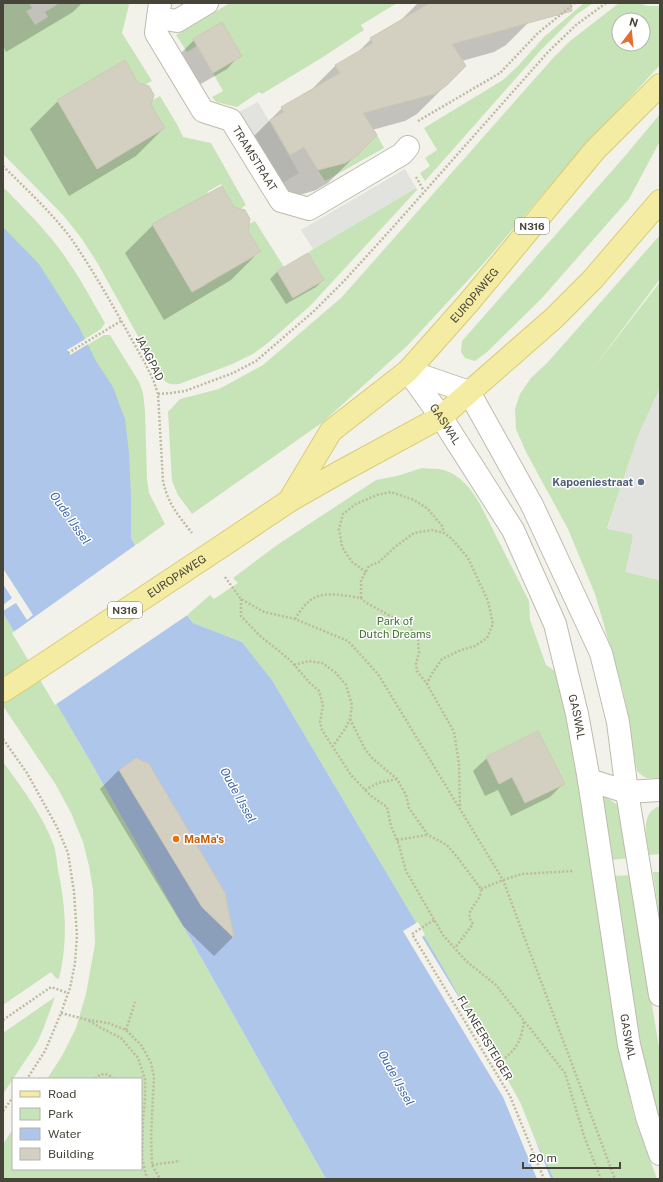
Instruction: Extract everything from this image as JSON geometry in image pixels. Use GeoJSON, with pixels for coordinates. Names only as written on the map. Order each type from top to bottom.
{"type":"FeatureCollection","features":[{"type":"Feature","properties":{"kind":"main road","name":"EUROPAWEG"},"geometry":{"type":"LineString","coordinates":[[289,501],[331,431],[408,371],[470,301],[595,150],[660,85]]}},
{"type":"Feature","properties":{"kind":"main road","name":"EUROPAWEG"},"geometry":{"type":"LineString","coordinates":[[3,691],[289,501],[441,417],[554,318],[593,279],[660,201]]}},
{"type":"Feature","properties":{"kind":"street"},"geometry":{"type":"LineString","coordinates":[[159,11],[177,21],[207,3]]}},
{"type":"Feature","properties":{"kind":"street","name":"TRAMSTRAAT"},"geometry":{"type":"LineString","coordinates":[[159,11],[156,33],[203,111],[231,120],[281,201],[309,209],[402,154],[408,147]]}},
{"type":"Feature","properties":{"kind":"street"},"geometry":{"type":"LineString","coordinates":[[408,371],[469,392],[532,505],[601,653],[618,722],[627,792],[660,995]]}},
{"type":"Feature","properties":{"kind":"street","name":"GASWAL"},"geometry":{"type":"LineString","coordinates":[[408,371],[441,417],[513,530],[555,624],[577,714],[589,780],[629,1045],[647,1117],[660,1154]]}},
{"type":"Feature","properties":{"kind":"street"},"geometry":{"type":"LineString","coordinates":[[589,780],[627,792],[660,790]]}},
{"type":"Feature","properties":{"kind":"path"},"geometry":{"type":"LineString","coordinates":[[412,124],[500,73],[538,33],[575,3]]}},
{"type":"Feature","properties":{"kind":"path"},"geometry":{"type":"LineString","coordinates":[[158,394],[185,391],[233,373],[256,361],[307,317],[344,281],[395,225],[548,52],[576,25],[606,3]]}},
{"type":"Feature","properties":{"kind":"path","name":"JAAGPAD"},"geometry":{"type":"LineString","coordinates":[[3,166],[50,214],[69,236],[88,263],[148,368],[158,394],[163,481],[166,494],[173,509],[196,539]]}},
{"type":"Feature","properties":{"kind":"path"},"geometry":{"type":"LineString","coordinates":[[68,353],[121,321]]}},
{"type":"Feature","properties":{"kind":"path"},"geometry":{"type":"LineString","coordinates":[[366,572],[352,562],[345,552],[342,547],[339,530],[344,514],[356,504],[377,495],[392,492],[414,500],[428,509],[442,526],[444,533]]}},
{"type":"Feature","properties":{"kind":"path"},"geometry":{"type":"LineString","coordinates":[[361,598],[361,580],[370,566],[380,562],[395,547],[414,533],[432,530],[444,533],[452,539],[468,558],[488,601],[493,624],[487,638],[475,646],[461,650],[442,659],[431,675],[427,684]]}},
{"type":"Feature","properties":{"kind":"path"},"geometry":{"type":"LineString","coordinates":[[223,575],[241,599],[264,612],[295,619],[348,641],[378,674],[503,880],[615,1179]]}},
{"type":"Feature","properties":{"kind":"path"},"geometry":{"type":"LineString","coordinates":[[295,619],[301,609],[314,598],[330,594],[361,598],[365,602],[410,627],[418,640],[419,653],[416,663],[417,671],[427,684],[454,732],[459,764],[460,808]]}},
{"type":"Feature","properties":{"kind":"path"},"geometry":{"type":"LineString","coordinates":[[241,599],[241,616],[259,635],[290,660],[319,691],[323,705],[320,722],[322,730],[351,775],[371,796],[387,807],[391,826],[397,840],[406,871],[443,935],[466,961],[496,985],[565,1073],[584,1136],[601,1179]]}},
{"type":"Feature","properties":{"kind":"path"},"geometry":{"type":"LineString","coordinates":[[294,664],[309,661],[322,662],[335,672],[346,685],[352,705],[350,719],[333,746]]}},
{"type":"Feature","properties":{"kind":"path"},"geometry":{"type":"LineString","coordinates":[[350,719],[365,749],[372,758],[397,779],[406,795],[409,808],[428,835],[447,845],[482,889],[481,895],[469,914],[473,924],[455,948]]}},
{"type":"Feature","properties":{"kind":"path"},"geometry":{"type":"LineString","coordinates":[[3,739],[27,773],[57,827],[68,853],[74,892],[77,936],[75,963],[68,993],[45,1051],[28,1078]]}},
{"type":"Feature","properties":{"kind":"path"},"geometry":{"type":"LineString","coordinates":[[365,790],[378,783],[397,779]]}},
{"type":"Feature","properties":{"kind":"path"},"geometry":{"type":"LineString","coordinates":[[397,840],[428,835]]}},
{"type":"Feature","properties":{"kind":"path"},"geometry":{"type":"LineString","coordinates":[[482,889],[503,880]]}},
{"type":"Feature","properties":{"kind":"path","name":"FLANEERSTEIGER"},"geometry":{"type":"LineString","coordinates":[[434,920],[412,934],[510,1096],[544,1179]]}},
{"type":"Feature","properties":{"kind":"path"},"geometry":{"type":"LineString","coordinates":[[3,1020],[51,987],[68,993]]}},
{"type":"Feature","properties":{"kind":"path"},"geometry":{"type":"LineString","coordinates":[[126,1030],[135,1002]]}},
{"type":"Feature","properties":{"kind":"path"},"geometry":{"type":"LineString","coordinates":[[61,1013],[88,1020],[108,1023],[126,1030],[141,1045],[151,1063],[154,1077],[151,1136],[152,1165],[160,1179]]}},
{"type":"Feature","properties":{"kind":"path"},"geometry":{"type":"LineString","coordinates":[[88,1020],[121,1038],[138,1058],[145,1079],[142,1158],[147,1179]]}},
{"type":"Feature","properties":{"kind":"path"},"geometry":{"type":"LineString","coordinates":[[505,1058],[519,1043],[524,1021]]}},
{"type":"Feature","properties":{"kind":"path"},"geometry":{"type":"LineString","coordinates":[[95,1078],[105,1074],[110,1075],[113,1078]]}},
{"type":"Feature","properties":{"kind":"path"},"geometry":{"type":"LineString","coordinates":[[3,1111],[12,1099]]}},
{"type":"Feature","properties":{"kind":"path"},"geometry":{"type":"LineString","coordinates":[[152,1165],[180,1161]]}},
{"type":"Feature","properties":{"kind":"green space"},"geometry":{"type":"Polygon","coordinates":[[[3,3],[29,3],[32,8],[26,11],[35,25],[48,17],[45,12],[60,3],[128,3],[129,5],[122,33],[152,81],[135,90],[125,60],[111,68],[114,74],[73,97],[70,92],[57,101],[65,114],[70,111],[94,152],[89,155],[97,169],[165,128],[144,105],[160,96],[183,137],[211,143],[246,205],[231,215],[229,198],[221,184],[207,192],[210,198],[152,224],[160,238],[166,235],[189,275],[184,279],[192,292],[206,285],[203,279],[243,255],[247,261],[260,253],[239,229],[255,221],[284,267],[277,271],[293,298],[324,280],[308,253],[416,188],[417,190],[311,305],[269,342],[253,354],[230,365],[179,384],[167,383],[162,378],[98,264],[82,239],[63,215],[3,154],[3,3]]]}},
{"type":"Feature","properties":{"kind":"green space"},"geometry":{"type":"Polygon","coordinates":[[[230,3],[397,3],[361,25],[364,30],[323,57],[262,94],[259,92],[237,107],[216,102],[212,97],[223,91],[213,73],[241,56],[193,39],[197,46],[187,52],[176,35],[230,3]]]}},
{"type":"Feature","properties":{"kind":"green space"},"geometry":{"type":"Polygon","coordinates":[[[584,3],[593,3],[576,15],[540,51],[425,181],[420,173],[430,166],[425,158],[437,150],[424,128],[503,80],[544,37],[584,3]]]}},
{"type":"Feature","properties":{"kind":"green space"},"geometry":{"type":"Polygon","coordinates":[[[619,3],[638,3],[648,6],[660,6],[660,65],[566,167],[483,264],[407,346],[323,422],[192,514],[178,495],[172,481],[168,412],[180,399],[219,389],[263,365],[342,297],[553,58],[570,41],[619,3]]]}},
{"type":"Feature","properties":{"kind":"green space"},"geometry":{"type":"Polygon","coordinates":[[[660,114],[660,141],[629,199],[542,298],[487,352],[475,361],[465,358],[461,352],[462,341],[625,156],[660,114]]]}},
{"type":"Feature","properties":{"kind":"green space"},"geometry":{"type":"Polygon","coordinates":[[[377,135],[384,148],[325,181],[318,170],[345,163],[357,156],[377,135]]]}},
{"type":"Feature","properties":{"kind":"green space"},"geometry":{"type":"Polygon","coordinates":[[[3,187],[41,226],[61,251],[79,278],[105,323],[101,329],[85,339],[79,328],[3,235],[3,187]]]}},
{"type":"Feature","properties":{"kind":"green space"},"geometry":{"type":"Polygon","coordinates":[[[660,235],[660,279],[592,370],[660,282],[660,388],[638,436],[607,528],[632,534],[633,538],[626,572],[660,580],[660,778],[647,778],[642,776],[637,771],[623,691],[595,594],[568,529],[526,452],[516,429],[515,409],[520,394],[531,378],[548,362],[660,235]]]}},
{"type":"Feature","properties":{"kind":"green space"},"geometry":{"type":"Polygon","coordinates":[[[104,335],[110,335],[139,382],[143,393],[147,480],[149,493],[165,524],[136,545],[131,538],[130,483],[81,349],[104,335]]]}},
{"type":"Feature","properties":{"kind":"green space","name":"Park of Dutch Dreams"},"geometry":{"type":"Polygon","coordinates":[[[422,468],[442,469],[461,479],[473,493],[529,601],[530,620],[546,665],[558,673],[584,807],[617,1040],[634,1116],[657,1179],[554,1179],[518,1103],[474,1024],[414,919],[272,680],[242,642],[193,623],[187,615],[210,595],[214,599],[238,583],[233,578],[277,545],[376,480],[397,476],[422,468]]]}},
{"type":"Feature","properties":{"kind":"green space"},"geometry":{"type":"Polygon","coordinates":[[[3,613],[93,766],[326,1179],[3,1179],[3,1144],[12,1130],[12,1170],[142,1170],[142,1078],[48,1078],[62,1056],[76,1028],[86,994],[95,944],[93,889],[83,842],[71,813],[56,785],[3,706],[3,613]]]}},
{"type":"Feature","properties":{"kind":"green space"},"geometry":{"type":"Polygon","coordinates":[[[3,762],[38,813],[54,846],[63,897],[65,938],[59,979],[56,978],[51,972],[3,1005],[3,762]]]}},
{"type":"Feature","properties":{"kind":"green space"},"geometry":{"type":"Polygon","coordinates":[[[600,793],[625,810],[631,858],[610,860],[600,793]]]}},
{"type":"Feature","properties":{"kind":"green space"},"geometry":{"type":"Polygon","coordinates":[[[660,806],[660,854],[649,855],[646,834],[647,820],[653,809],[660,806]]]}},
{"type":"Feature","properties":{"kind":"green space"},"geometry":{"type":"Polygon","coordinates":[[[653,872],[660,872],[660,922],[653,872]]]}},
{"type":"Feature","properties":{"kind":"green space"},"geometry":{"type":"Polygon","coordinates":[[[634,875],[645,963],[660,1053],[660,1122],[651,1092],[637,1031],[613,876],[634,875]]]}},
{"type":"Feature","properties":{"kind":"green space"},"geometry":{"type":"Polygon","coordinates":[[[55,997],[37,1043],[14,1078],[12,1078],[12,1080],[3,1094],[3,1033],[55,997]]]}},
{"type":"Feature","properties":{"kind":"shaded area"},"geometry":{"type":"Polygon","coordinates":[[[258,102],[299,173],[281,184],[239,112],[258,102]]]}},
{"type":"Feature","properties":{"kind":"shaded area"},"geometry":{"type":"Polygon","coordinates":[[[405,169],[416,188],[313,249],[301,230],[405,169]]]}},
{"type":"Feature","properties":{"kind":"shaded area","name":"Kapoeniestraat"},"geometry":{"type":"Polygon","coordinates":[[[660,388],[660,580],[625,572],[633,538],[632,534],[607,529],[638,436],[660,388]]]}},
{"type":"Feature","properties":{"kind":"water","name":"Oude IJssel"},"geometry":{"type":"Polygon","coordinates":[[[3,227],[39,264],[79,327],[96,361],[113,387],[125,419],[129,453],[131,538],[149,567],[193,623],[242,642],[272,680],[442,966],[518,1103],[554,1179],[326,1179],[93,766],[3,613],[3,227]]]}},
{"type":"Feature","properties":{"kind":"pier"},"geometry":{"type":"Polygon","coordinates":[[[87,338],[90,343],[70,355],[67,350],[87,338]]]}},
{"type":"Feature","properties":{"kind":"pier"},"geometry":{"type":"Polygon","coordinates":[[[137,544],[151,565],[189,614],[55,705],[12,633],[137,544]]]}},
{"type":"Feature","properties":{"kind":"pier"},"geometry":{"type":"Polygon","coordinates":[[[4,570],[33,615],[27,620],[16,603],[3,611],[3,605],[12,598],[3,584],[4,570]]]}},
{"type":"Feature","properties":{"kind":"pier"},"geometry":{"type":"Polygon","coordinates":[[[418,922],[425,935],[422,937],[489,1047],[520,1102],[551,1179],[537,1179],[503,1097],[403,931],[418,922]]]}},
{"type":"Feature","properties":{"kind":"building"},"geometry":{"type":"Polygon","coordinates":[[[430,3],[571,3],[572,11],[452,44],[466,66],[446,86],[434,94],[363,113],[377,135],[357,156],[345,163],[318,170],[304,147],[290,155],[270,120],[284,112],[281,107],[340,73],[335,65],[373,43],[370,38],[430,3]]]}},
{"type":"Feature","properties":{"kind":"building"},"geometry":{"type":"Polygon","coordinates":[[[222,22],[242,56],[213,73],[193,39],[222,22]]]}},
{"type":"Feature","properties":{"kind":"building"},"geometry":{"type":"Polygon","coordinates":[[[125,60],[138,83],[149,86],[154,95],[151,105],[165,128],[97,169],[57,100],[125,60]]]}},
{"type":"Feature","properties":{"kind":"building"},"geometry":{"type":"Polygon","coordinates":[[[222,186],[234,207],[245,210],[250,219],[248,231],[261,252],[192,292],[152,224],[222,186]]]}},
{"type":"Feature","properties":{"kind":"building"},"geometry":{"type":"Polygon","coordinates":[[[308,253],[324,280],[293,298],[277,271],[308,253]]]}},
{"type":"Feature","properties":{"kind":"building"},"geometry":{"type":"Polygon","coordinates":[[[538,731],[565,784],[525,803],[512,777],[499,784],[486,757],[538,731]]]}},
{"type":"Feature","properties":{"kind":"building"},"geometry":{"type":"Polygon","coordinates":[[[136,758],[149,764],[225,893],[234,938],[202,907],[119,770],[136,758]]]}},
{"type":"Feature","properties":{"kind":"place","name":"Kapoeniestraat"},"geometry":{"type":"Point","coordinates":[641,482]}},
{"type":"Feature","properties":{"kind":"place","name":"MaMa's"},"geometry":{"type":"Point","coordinates":[176,839]}}]}
